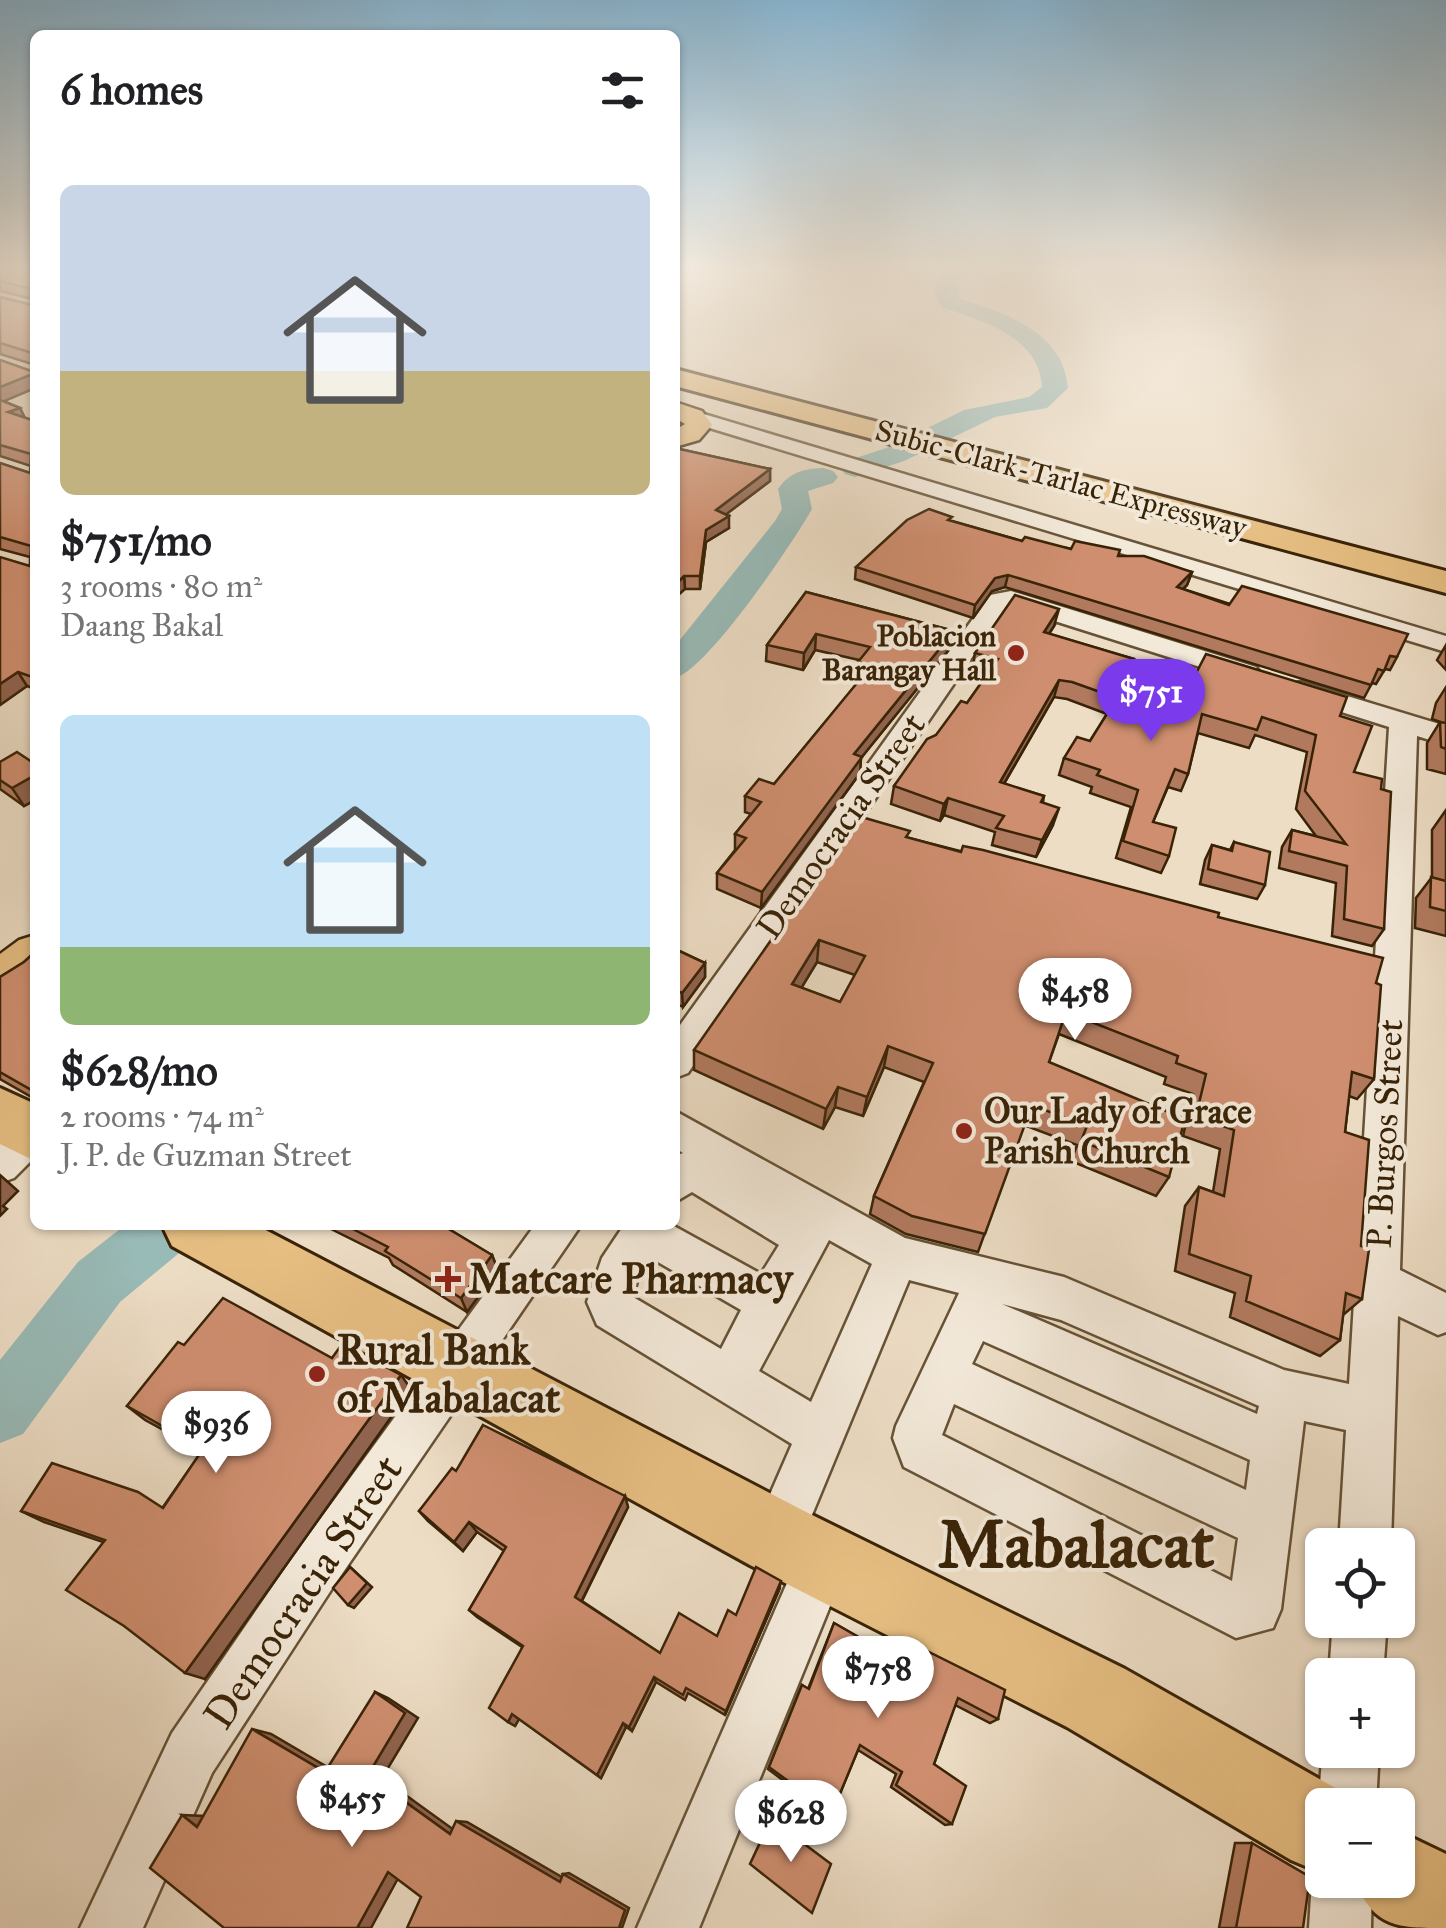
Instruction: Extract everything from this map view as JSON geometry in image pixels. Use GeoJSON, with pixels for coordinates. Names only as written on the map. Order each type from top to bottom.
{"type":"FeatureCollection","features":[{"type":"Feature","properties":{"kind":"highway","name":"Subic-Clark-Tarlac Expressway"},"geometry":{"type":"LineString","coordinates":[[680,368],[753,392]]}},
{"type":"Feature","properties":{"kind":"highway","name":"Subic-Clark-Tarlac Expressway"},"geometry":{"type":"LineString","coordinates":[[680,378],[753,392],[1446,566]]}},
{"type":"Feature","properties":{"kind":"highway","name":"Subic-Clark-Tarlac Expressway"},"geometry":{"type":"LineString","coordinates":[[1002,457],[1446,582]]}},
{"type":"Feature","properties":{"kind":"highway"},"geometry":{"type":"LineString","coordinates":[[220,1240],[800,1550],[1096,1698],[1305,1819]]}},
{"type":"Feature","properties":{"kind":"highway"},"geometry":{"type":"LineString","coordinates":[[1415,1887],[1446,1906]]}},
{"type":"Feature","properties":{"kind":"main road"},"geometry":{"type":"LineString","coordinates":[[680,449],[699,427]]}},
{"type":"Feature","properties":{"kind":"main road"},"geometry":{"type":"LineString","coordinates":[[0,979],[30,956]]}},
{"type":"Feature","properties":{"kind":"street"},"geometry":{"type":"LineString","coordinates":[[699,427],[960,498],[1446,644]]}},
{"type":"Feature","properties":{"kind":"street","name":"Democracia Street"},"geometry":{"type":"LineString","coordinates":[[680,1055],[999,600],[1011,598],[1403,723]]}},
{"type":"Feature","properties":{"kind":"street"},"geometry":{"type":"LineString","coordinates":[[1403,723],[1446,736]]}},
{"type":"Feature","properties":{"kind":"street","name":"P. Burgos Street"},"geometry":{"type":"LineString","coordinates":[[1366,1528],[1378,1281],[1375,964],[1403,723]]}},
{"type":"Feature","properties":{"kind":"street"},"geometry":{"type":"LineString","coordinates":[[846,821],[883,831]]}},
{"type":"Feature","properties":{"kind":"street"},"geometry":{"type":"LineString","coordinates":[[680,1132],[814,1226]]}},
{"type":"Feature","properties":{"kind":"street"},"geometry":{"type":"LineString","coordinates":[[680,1176],[689,1169],[814,1226],[896,1256],[1276,1448]]}},
{"type":"Feature","properties":{"kind":"street"},"geometry":{"type":"LineString","coordinates":[[730,1379],[814,1226]]}},
{"type":"Feature","properties":{"kind":"street","name":"Democracia Street"},"geometry":{"type":"LineString","coordinates":[[112,1928],[192,1753],[315,1569],[556,1230]]}},
{"type":"Feature","properties":{"kind":"street"},"geometry":{"type":"LineString","coordinates":[[645,1230],[617,1273],[609,1302],[613,1310],[822,1435]]}},
{"type":"Feature","properties":{"kind":"street"},"geometry":{"type":"LineString","coordinates":[[648,1230],[769,1302]]}},
{"type":"Feature","properties":{"kind":"street"},"geometry":{"type":"LineString","coordinates":[[668,1928],[800,1550],[822,1435],[896,1256]]}},
{"type":"Feature","properties":{"kind":"street"},"geometry":{"type":"LineString","coordinates":[[1378,1281],[1443,1311]]}},
{"type":"Feature","properties":{"kind":"street"},"geometry":{"type":"LineString","coordinates":[[980,1297],[920,1426],[917,1438],[922,1450],[1236,1611],[1254,1609],[1284,1392]]}},
{"type":"Feature","properties":{"kind":"street"},"geometry":{"type":"LineString","coordinates":[[980,1297],[1064,1299],[1284,1392],[1370,1412]]}},
{"type":"Feature","properties":{"kind":"street"},"geometry":{"type":"LineString","coordinates":[[944,1374],[1266,1525]]}},
{"type":"Feature","properties":{"kind":"street"},"geometry":{"type":"LineString","coordinates":[[1340,1928],[1341,1898]]}},
{"type":"Feature","properties":{"kind":"building"},"geometry":{"type":"Polygon","coordinates":[[[0,360],[30,371],[30,375],[0,387],[0,360]]]}},
{"type":"Feature","properties":{"kind":"building"},"geometry":{"type":"Polygon","coordinates":[[[0,400],[20,408],[8,412],[30,419],[30,454],[0,445],[0,400]]]}},
{"type":"Feature","properties":{"kind":"building"},"geometry":{"type":"Polygon","coordinates":[[[680,449],[770,469],[716,510],[729,516],[706,530],[700,576],[684,576],[680,580],[680,449]]]}},
{"type":"Feature","properties":{"kind":"building"},"geometry":{"type":"Polygon","coordinates":[[[0,463],[30,473],[30,546],[0,537],[0,463]]]}},
{"type":"Feature","properties":{"kind":"building"},"geometry":{"type":"Polygon","coordinates":[[[929,509],[952,517],[948,520],[1022,541],[1025,537],[1071,549],[1075,541],[1120,550],[1118,556],[1144,556],[1192,572],[1177,587],[1229,605],[1242,586],[1408,634],[1397,657],[1390,656],[1384,671],[1378,669],[1371,685],[1008,575],[995,578],[975,605],[856,567],[907,520],[929,509]]]}},
{"type":"Feature","properties":{"kind":"building"},"geometry":{"type":"Polygon","coordinates":[[[0,557],[30,566],[30,676],[18,672],[0,684],[0,557]]]}},
{"type":"Feature","properties":{"kind":"building"},"geometry":{"type":"Polygon","coordinates":[[[806,592],[954,631],[854,754],[862,757],[762,892],[717,873],[746,838],[735,834],[761,802],[745,796],[759,779],[774,784],[871,666],[858,662],[870,647],[816,634],[804,653],[767,645],[806,592]]]}},
{"type":"Feature","properties":{"kind":"building"},"geometry":{"type":"Polygon","coordinates":[[[1015,595],[1059,609],[1044,632],[1134,659],[1132,664],[1192,681],[1206,654],[1347,697],[1340,716],[1372,726],[1354,772],[1382,779],[1381,789],[1391,792],[1384,929],[1344,919],[1347,866],[1289,851],[1292,830],[1346,844],[1305,791],[1316,735],[1262,717],[1257,730],[1202,714],[1188,774],[1175,769],[1153,822],[1176,828],[1169,856],[1123,841],[1138,790],[1097,775],[1100,770],[1064,758],[1077,737],[1090,741],[1117,698],[1072,682],[1059,680],[1000,782],[1044,796],[1041,802],[1059,808],[1042,840],[996,828],[1004,816],[948,798],[944,804],[894,786],[927,739],[936,735],[961,701],[967,703],[998,659],[975,653],[1015,595]]]}},
{"type":"Feature","properties":{"kind":"building"},"geometry":{"type":"Polygon","coordinates":[[[1440,722],[1446,723],[1446,749],[1441,747],[1440,722]]]}},
{"type":"Feature","properties":{"kind":"building"},"geometry":{"type":"Polygon","coordinates":[[[17,752],[30,761],[30,778],[12,788],[0,780],[0,762],[17,752]]]}},
{"type":"Feature","properties":{"kind":"building"},"geometry":{"type":"Polygon","coordinates":[[[858,816],[910,831],[906,837],[961,852],[963,846],[983,850],[1219,913],[1218,917],[1383,958],[1376,983],[1381,985],[1374,1079],[1352,1072],[1345,1132],[1369,1140],[1361,1246],[1369,1249],[1362,1299],[1346,1293],[1340,1340],[1246,1301],[1251,1276],[1189,1254],[1199,1187],[1224,1196],[1234,1130],[1196,1116],[1206,1074],[1176,1063],[1178,1056],[1066,1012],[1049,1062],[1185,1119],[1169,1177],[1081,1141],[1087,1126],[1032,1105],[985,1234],[912,1216],[874,1196],[933,1063],[888,1046],[867,1097],[838,1087],[826,1109],[694,1050],[858,816]],[[819,940],[792,984],[840,1002],[865,956],[819,940]]]}},
{"type":"Feature","properties":{"kind":"building"},"geometry":{"type":"Polygon","coordinates":[[[1234,842],[1270,852],[1265,885],[1208,869],[1212,845],[1232,851],[1234,842]]]}},
{"type":"Feature","properties":{"kind":"building"},"geometry":{"type":"Polygon","coordinates":[[[1431,877],[1446,881],[1446,911],[1430,907],[1431,877]]]}},
{"type":"Feature","properties":{"kind":"building"},"geometry":{"type":"Polygon","coordinates":[[[680,951],[705,963],[680,992],[680,951]]]}},
{"type":"Feature","properties":{"kind":"building"},"geometry":{"type":"Polygon","coordinates":[[[30,957],[30,1089],[0,1072],[0,977],[30,957]]]}},
{"type":"Feature","properties":{"kind":"building"},"geometry":{"type":"Polygon","coordinates":[[[355,1230],[450,1230],[492,1255],[461,1298],[385,1251],[388,1247],[355,1230]]]}},
{"type":"Feature","properties":{"kind":"building"},"geometry":{"type":"Polygon","coordinates":[[[223,1298],[332,1358],[342,1344],[401,1375],[185,1673],[124,1626],[66,1590],[105,1540],[21,1511],[52,1463],[138,1492],[163,1508],[203,1449],[127,1406],[178,1342],[184,1345],[223,1298]]]}},
{"type":"Feature","properties":{"kind":"building"},"geometry":{"type":"Polygon","coordinates":[[[483,1425],[625,1496],[575,1597],[660,1653],[679,1613],[717,1636],[728,1610],[736,1615],[756,1567],[781,1581],[726,1711],[686,1688],[683,1695],[654,1677],[629,1727],[623,1723],[597,1775],[512,1714],[508,1722],[489,1708],[523,1646],[469,1610],[506,1547],[469,1522],[454,1542],[419,1511],[452,1468],[456,1471],[483,1425]]]}},
{"type":"Feature","properties":{"kind":"building"},"geometry":{"type":"Polygon","coordinates":[[[350,1567],[367,1583],[348,1605],[333,1588],[350,1567]]]}},
{"type":"Feature","properties":{"kind":"building"},"geometry":{"type":"Polygon","coordinates":[[[834,1623],[911,1667],[917,1646],[1005,1690],[998,1719],[958,1698],[934,1764],[966,1786],[952,1824],[896,1785],[902,1772],[860,1745],[832,1813],[769,1767],[802,1685],[809,1689],[834,1623]]]}},
{"type":"Feature","properties":{"kind":"building"},"geometry":{"type":"Polygon","coordinates":[[[375,1692],[405,1713],[368,1775],[450,1834],[456,1821],[560,1882],[563,1874],[625,1910],[619,1928],[407,1928],[421,1897],[388,1872],[357,1928],[224,1928],[150,1868],[182,1815],[197,1827],[252,1729],[325,1772],[375,1692]]]}},
{"type":"Feature","properties":{"kind":"building"},"geometry":{"type":"Polygon","coordinates":[[[771,1819],[831,1864],[812,1913],[750,1864],[771,1819]]]}},
{"type":"Feature","properties":{"kind":"building"},"geometry":{"type":"Polygon","coordinates":[[[1252,1843],[1305,1874],[1307,1898],[1303,1928],[1236,1928],[1252,1843]]]}},
{"type":"Feature","properties":{"kind":"waterway"},"geometry":{"type":"LineString","coordinates":[[855,468],[899,453],[986,411],[1044,400],[1055,388],[1054,370],[1048,358]]}},
{"type":"Feature","properties":{"kind":"waterway"},"geometry":{"type":"LineString","coordinates":[[680,662],[708,631],[788,524],[797,509],[793,489],[805,478],[823,477]]}},
{"type":"Feature","properties":{"kind":"waterway"},"geometry":{"type":"LineString","coordinates":[[0,1411],[99,1282],[164,1230]]}},
{"type":"Feature","properties":{"kind":"place","name":"Poblacion Barangay Hall"},"geometry":{"type":"Point","coordinates":[1016,653]}},
{"type":"Feature","properties":{"kind":"place","name":"Our Lady of Grace Parish Church"},"geometry":{"type":"Point","coordinates":[964,1131]}},
{"type":"Feature","properties":{"kind":"place","name":"Matcare Pharmacy"},"geometry":{"type":"Point","coordinates":[448,1279]}},
{"type":"Feature","properties":{"kind":"place","name":"Rural Bank of Mabalacat"},"geometry":{"type":"Point","coordinates":[317,1374]}},
{"type":"Feature","properties":{"kind":"district","name":"Mabalacat"},"geometry":{"type":"Point","coordinates":[1076,1545]}}]}
